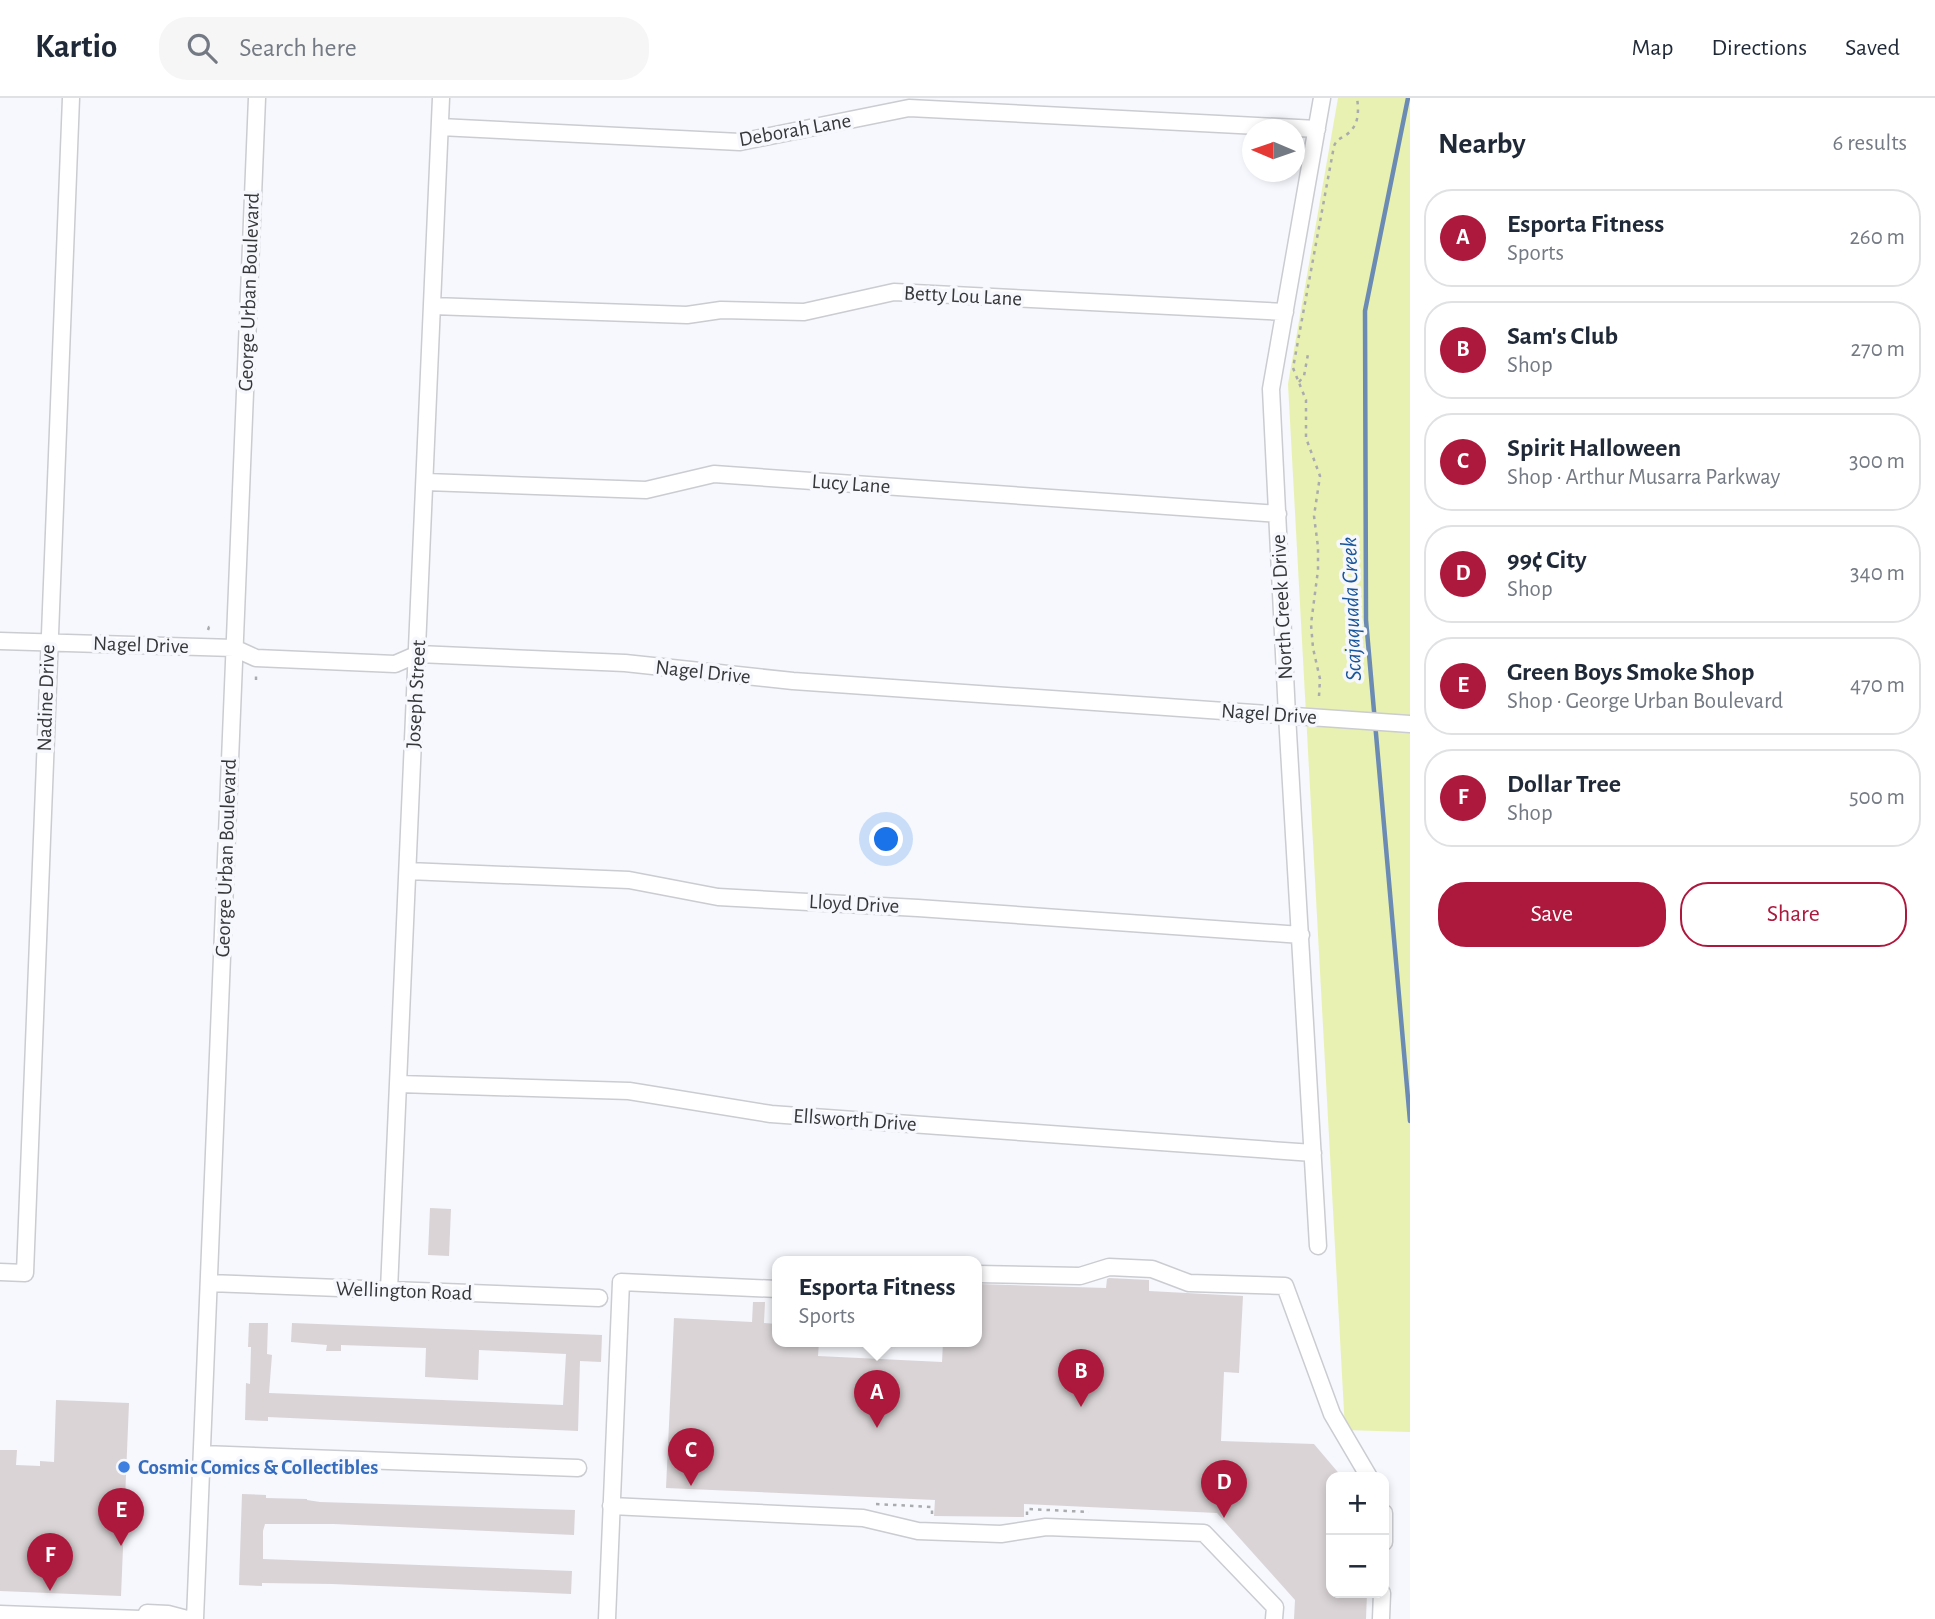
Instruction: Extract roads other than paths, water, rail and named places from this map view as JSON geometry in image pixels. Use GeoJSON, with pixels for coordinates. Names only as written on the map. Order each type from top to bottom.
{"type":"FeatureCollection","features":[{"type":"Feature","properties":{"kind":"street","name":"Nadine Drive"},"geometry":{"type":"LineString","coordinates":[[0,1272],[25,1273],[71,98]]}},
{"type":"Feature","properties":{"kind":"street","name":"George Urban Boulevard"},"geometry":{"type":"LineString","coordinates":[[195,1619],[257,98]]}},
{"type":"Feature","properties":{"kind":"street","name":"Joseph Street"},"geometry":{"type":"LineString","coordinates":[[389,1290],[441,98]]}},
{"type":"Feature","properties":{"kind":"street","name":"North Creek Drive"},"geometry":{"type":"LineString","coordinates":[[1318,1246],[1287,715],[1272,389],[1322,98]]}},
{"type":"Feature","properties":{"kind":"street","name":"Deborah Lane"},"geometry":{"type":"LineString","coordinates":[[440,127],[740,142],[909,108],[1317,129]]}},
{"type":"Feature","properties":{"kind":"street","name":"Betty Lou Lane"},"geometry":{"type":"LineString","coordinates":[[433,306],[687,315],[721,310],[804,312],[894,292],[1285,312]]}},
{"type":"Feature","properties":{"kind":"street","name":"Lucy Lane"},"geometry":{"type":"LineString","coordinates":[[426,482],[646,490],[714,474],[1278,514]]}},
{"type":"Feature","properties":{"kind":"street","name":"Nagel Drive"},"geometry":{"type":"LineString","coordinates":[[0,641],[234,648],[256,658],[395,664],[418,654],[625,663],[793,681],[1402,723]]}},
{"type":"Feature","properties":{"kind":"street","name":"Lloyd Drive"},"geometry":{"type":"LineString","coordinates":[[408,871],[629,880],[718,897],[1301,935]]}},
{"type":"Feature","properties":{"kind":"street","name":"Ellsworth Drive"},"geometry":{"type":"LineString","coordinates":[[399,1084],[629,1091],[771,1114],[1313,1153]]}},
{"type":"Feature","properties":{"kind":"street"},"geometry":{"type":"LineString","coordinates":[[982,1274],[1080,1276],[1109,1267],[1152,1269],[1189,1283],[1285,1286],[1332,1414],[1366,1472]]}},
{"type":"Feature","properties":{"kind":"street"},"geometry":{"type":"LineString","coordinates":[[607,1619],[621,1282],[772,1289]]}},
{"type":"Feature","properties":{"kind":"street","name":"Wellington Road"},"geometry":{"type":"LineString","coordinates":[[209,1283],[599,1298]]}},
{"type":"Feature","properties":{"kind":"street"},"geometry":{"type":"LineString","coordinates":[[202,1454],[578,1468]]}},
{"type":"Feature","properties":{"kind":"street"},"geometry":{"type":"LineString","coordinates":[[611,1506],[863,1518],[928,1531],[1002,1534],[1046,1527],[1203,1533],[1275,1607],[1274,1619]]}},
{"type":"Feature","properties":{"kind":"street"},"geometry":{"type":"LineString","coordinates":[[1381,1619],[1382,1598]]}},
{"type":"Feature","properties":{"kind":"street"},"geometry":{"type":"LineString","coordinates":[[0,1614],[145,1617],[168,1614],[187,1619]]}},
{"type":"Feature","properties":{"kind":"waterway","name":"Scajaquada Creek"},"geometry":{"type":"LineString","coordinates":[[1408,98],[1365,311],[1366,620],[1410,1121]]}},
{"type":"Feature","properties":{"kind":"place","name":"Sam's Club"},"geometry":{"type":"Point","coordinates":[1081,1407]}},
{"type":"Feature","properties":{"kind":"place","name":"Esporta Fitness"},"geometry":{"type":"Point","coordinates":[877,1428]}},
{"type":"Feature","properties":{"kind":"place","name":"Cosmic Comics & Collectibles"},"geometry":{"type":"Point","coordinates":[124,1467]}},
{"type":"Feature","properties":{"kind":"place","name":"Spirit Halloween"},"geometry":{"type":"Point","coordinates":[691,1486]}},
{"type":"Feature","properties":{"kind":"place","name":"99¢ City"},"geometry":{"type":"Point","coordinates":[1224,1518]}},
{"type":"Feature","properties":{"kind":"place","name":"Green Boys Smoke Shop"},"geometry":{"type":"Point","coordinates":[121,1546]}},
{"type":"Feature","properties":{"kind":"place","name":"Dollar Tree"},"geometry":{"type":"Point","coordinates":[50,1591]}}]}
